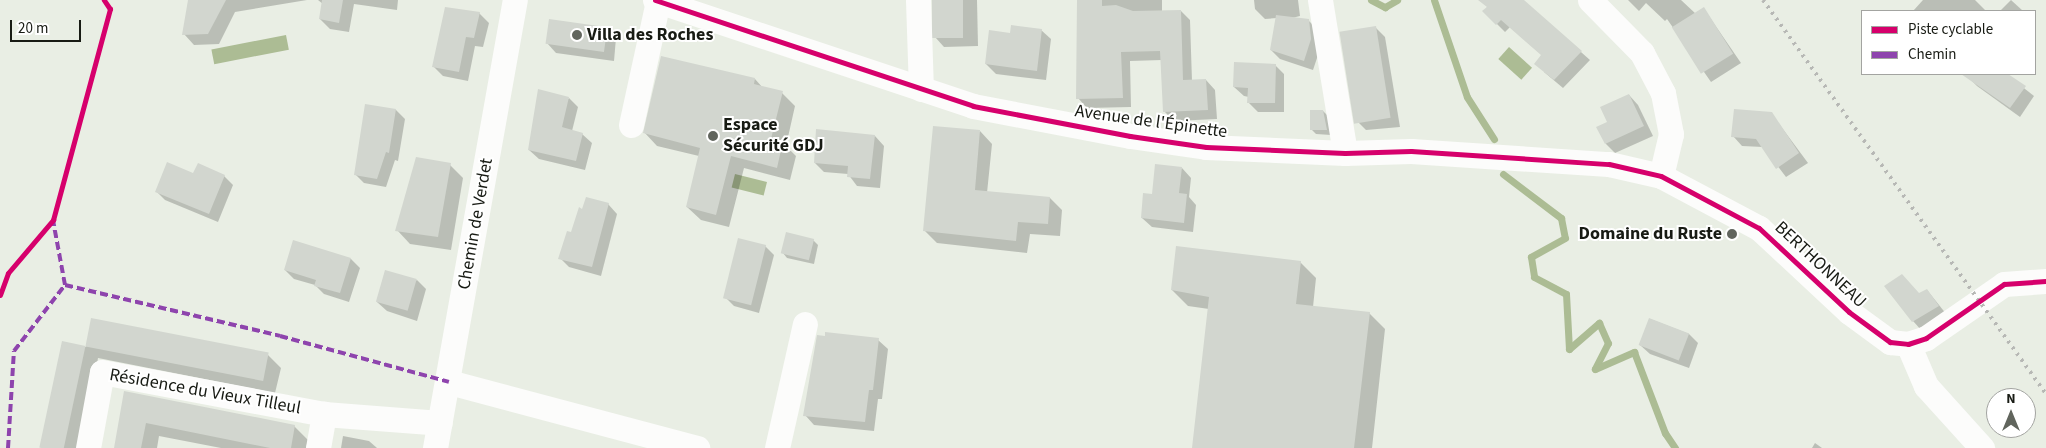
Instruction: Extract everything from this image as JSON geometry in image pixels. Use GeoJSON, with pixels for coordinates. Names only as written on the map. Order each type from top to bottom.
{"type":"FeatureCollection","features":[{"type":"Feature","properties":{"kind":"street","name":"Chemin de Verdet"},"geometry":{"type":"LineString","coordinates":[[435,448],[449,382],[516,0]]}},
{"type":"Feature","properties":{"kind":"street"},"geometry":{"type":"LineString","coordinates":[[918,0],[921,89]]}},
{"type":"Feature","properties":{"kind":"street"},"geometry":{"type":"LineString","coordinates":[[1320,0],[1345,153]]}},
{"type":"Feature","properties":{"kind":"street"},"geometry":{"type":"LineString","coordinates":[[1590,0],[1642,53],[1663,93],[1671,134],[1661,176]]}},
{"type":"Feature","properties":{"kind":"street"},"geometry":{"type":"LineString","coordinates":[[631,125],[656,1]]}},
{"type":"Feature","properties":{"kind":"street","name":"Avenue de l'Épinette"},"geometry":{"type":"LineString","coordinates":[[656,1],[973,106],[1130,136],[1206,147],[1345,153],[1412,151],[1543,159],[1609,164],[1661,176]]}},
{"type":"Feature","properties":{"kind":"street","name":"BERTHONNEAU"},"geometry":{"type":"LineString","coordinates":[[1661,176],[1759,228],[1867,327],[1890,342],[1908,344]]}},
{"type":"Feature","properties":{"kind":"street"},"geometry":{"type":"LineString","coordinates":[[1982,448],[1926,386],[1908,344],[1926,338],[2004,284],[2046,281]]}},
{"type":"Feature","properties":{"kind":"street"},"geometry":{"type":"LineString","coordinates":[[777,448],[805,324]]}},
{"type":"Feature","properties":{"kind":"street","name":"Résidence du Vieux Tilleul"},"geometry":{"type":"LineString","coordinates":[[88,448],[102,372],[324,414],[440,423]]}},
{"type":"Feature","properties":{"kind":"street"},"geometry":{"type":"LineString","coordinates":[[449,382],[697,448]]}},
{"type":"Feature","properties":{"kind":"street","name":"Résidence du Vieux Tilleul"},"geometry":{"type":"LineString","coordinates":[[318,448],[324,414]]}},
{"type":"Feature","properties":{"kind":"shaded area"},"geometry":{"type":"Polygon","coordinates":[[[286,35],[289,50],[214,64],[211,50],[286,35]]]}},
{"type":"Feature","properties":{"kind":"shaded area"},"geometry":{"type":"Polygon","coordinates":[[[1509,47],[1532,68],[1521,80],[1498,59],[1509,47]]]}},
{"type":"Feature","properties":{"kind":"shaded area"},"geometry":{"type":"Polygon","coordinates":[[[735,174],[767,182],[764,196],[732,188],[735,174]]]}},
{"type":"Feature","properties":{"kind":"building"},"geometry":{"type":"Polygon","coordinates":[[[188,0],[226,0],[208,34],[182,35],[188,0]]]}},
{"type":"Feature","properties":{"kind":"building"},"geometry":{"type":"Polygon","coordinates":[[[322,0],[343,0],[339,23],[319,19],[322,0]]]}},
{"type":"Feature","properties":{"kind":"building"},"geometry":{"type":"Polygon","coordinates":[[[932,0],[963,0],[963,38],[932,38],[932,0]]]}},
{"type":"Feature","properties":{"kind":"building"},"geometry":{"type":"Polygon","coordinates":[[[1077,0],[1102,0],[1102,6],[1116,5],[1133,11],[1181,10],[1183,80],[1206,79],[1208,110],[1163,112],[1160,51],[1121,52],[1123,98],[1076,99],[1077,0]]]}},
{"type":"Feature","properties":{"kind":"building"},"geometry":{"type":"Polygon","coordinates":[[[1478,0],[1524,0],[1582,51],[1554,80],[1534,64],[1541,55],[1501,20],[1496,25],[1482,11],[1487,7],[1478,0]]]}},
{"type":"Feature","properties":{"kind":"building"},"geometry":{"type":"Polygon","coordinates":[[[445,7],[480,12],[474,38],[466,37],[459,72],[432,67],[445,7]]]}},
{"type":"Feature","properties":{"kind":"building"},"geometry":{"type":"Polygon","coordinates":[[[1704,7],[1733,54],[1701,74],[1672,27],[1704,7]]]}},
{"type":"Feature","properties":{"kind":"building"},"geometry":{"type":"Polygon","coordinates":[[[1276,15],[1309,19],[1311,39],[1304,61],[1270,50],[1276,15]]]}},
{"type":"Feature","properties":{"kind":"building","name":"Villa des Roches"},"geometry":{"type":"Polygon","coordinates":[[[549,19],[607,27],[604,52],[546,44],[549,19]]]}},
{"type":"Feature","properties":{"kind":"building"},"geometry":{"type":"Polygon","coordinates":[[[1011,25],[1042,29],[1037,71],[985,64],[989,30],[1010,33],[1011,25]]]}},
{"type":"Feature","properties":{"kind":"building"},"geometry":{"type":"Polygon","coordinates":[[[1376,26],[1391,118],[1354,124],[1339,32],[1376,26]]]}},
{"type":"Feature","properties":{"kind":"building","name":"Espace Sécurité GDJ"},"geometry":{"type":"Polygon","coordinates":[[[661,56],[755,78],[754,84],[783,91],[771,139],[783,141],[777,168],[731,156],[716,215],[686,207],[700,148],[643,133],[661,56]]]}},
{"type":"Feature","properties":{"kind":"building"},"geometry":{"type":"Polygon","coordinates":[[[1234,62],[1276,64],[1275,103],[1247,103],[1248,88],[1233,87],[1234,62]]]}},
{"type":"Feature","properties":{"kind":"building"},"geometry":{"type":"Polygon","coordinates":[[[1962,75],[2010,75],[2026,86],[2010,108],[1962,75]]]}},
{"type":"Feature","properties":{"kind":"building"},"geometry":{"type":"Polygon","coordinates":[[[538,89],[569,97],[562,127],[583,133],[576,161],[528,150],[538,89]]]}},
{"type":"Feature","properties":{"kind":"building"},"geometry":{"type":"Polygon","coordinates":[[[1629,94],[1644,126],[1605,144],[1596,127],[1607,122],[1600,107],[1629,94]]]}},
{"type":"Feature","properties":{"kind":"building"},"geometry":{"type":"Polygon","coordinates":[[[365,104],[396,109],[389,153],[386,152],[377,179],[354,175],[365,104]]]}},
{"type":"Feature","properties":{"kind":"building"},"geometry":{"type":"Polygon","coordinates":[[[1734,109],[1772,112],[1799,153],[1776,169],[1756,139],[1731,137],[1734,109]]]}},
{"type":"Feature","properties":{"kind":"building"},"geometry":{"type":"Polygon","coordinates":[[[1310,110],[1323,110],[1327,130],[1310,130],[1310,110]]]}},
{"type":"Feature","properties":{"kind":"building"},"geometry":{"type":"Polygon","coordinates":[[[933,126],[980,130],[975,190],[1050,197],[1048,224],[1018,222],[1016,241],[923,231],[933,126]]]}},
{"type":"Feature","properties":{"kind":"building"},"geometry":{"type":"Polygon","coordinates":[[[816,129],[875,135],[870,179],[847,177],[848,166],[814,163],[816,129]]]}},
{"type":"Feature","properties":{"kind":"building"},"geometry":{"type":"Polygon","coordinates":[[[416,157],[451,163],[438,237],[395,231],[416,157]]]}},
{"type":"Feature","properties":{"kind":"building"},"geometry":{"type":"Polygon","coordinates":[[[167,162],[193,173],[198,163],[225,175],[209,214],[155,192],[167,162]]]}},
{"type":"Feature","properties":{"kind":"building"},"geometry":{"type":"Polygon","coordinates":[[[1155,164],[1182,167],[1179,193],[1187,194],[1184,223],[1141,218],[1143,193],[1152,194],[1155,164]]]}},
{"type":"Feature","properties":{"kind":"building"},"geometry":{"type":"Polygon","coordinates":[[[586,197],[609,203],[592,267],[558,259],[567,231],[571,232],[579,207],[582,209],[586,197]]]}},
{"type":"Feature","properties":{"kind":"building"},"geometry":{"type":"Polygon","coordinates":[[[786,232],[814,239],[809,260],[781,253],[786,232]]]}},
{"type":"Feature","properties":{"kind":"building"},"geometry":{"type":"Polygon","coordinates":[[[738,238],[766,245],[751,305],[723,298],[738,238]]]}},
{"type":"Feature","properties":{"kind":"building"},"geometry":{"type":"Polygon","coordinates":[[[293,240],[351,258],[340,293],[314,286],[316,280],[284,270],[293,240]]]}},
{"type":"Feature","properties":{"kind":"building"},"geometry":{"type":"Polygon","coordinates":[[[1176,246],[1301,261],[1296,304],[1370,312],[1354,448],[1192,448],[1209,297],[1171,290],[1176,246]]]}},
{"type":"Feature","properties":{"kind":"building"},"geometry":{"type":"Polygon","coordinates":[[[385,270],[417,279],[408,311],[376,302],[385,270]]]}},
{"type":"Feature","properties":{"kind":"building"},"geometry":{"type":"Polygon","coordinates":[[[1902,274],[1919,293],[1927,289],[1939,306],[1912,322],[1884,286],[1902,274]]]}},
{"type":"Feature","properties":{"kind":"building"},"geometry":{"type":"Polygon","coordinates":[[[91,318],[269,353],[263,381],[85,346],[91,318]]]}},
{"type":"Feature","properties":{"kind":"building"},"geometry":{"type":"Polygon","coordinates":[[[1649,318],[1689,333],[1679,360],[1639,345],[1649,318]]]}},
{"type":"Feature","properties":{"kind":"building"},"geometry":{"type":"Polygon","coordinates":[[[825,332],[879,338],[873,390],[869,390],[865,422],[803,416],[817,335],[825,336],[825,332]]]}},
{"type":"Feature","properties":{"kind":"building"},"geometry":{"type":"Polygon","coordinates":[[[62,341],[85,346],[64,448],[39,448],[62,341]]]}},
{"type":"Feature","properties":{"kind":"building"},"geometry":{"type":"Polygon","coordinates":[[[124,391],[295,425],[291,448],[270,448],[146,423],[141,448],[114,448],[124,391]]]}},
{"type":"Feature","properties":{"kind":"waterway"},"geometry":{"type":"LineString","coordinates":[[1371,0],[1385,7],[1397,0]]}},
{"type":"Feature","properties":{"kind":"waterway"},"geometry":{"type":"LineString","coordinates":[[1434,0],[1467,97],[1494,139]]}},
{"type":"Feature","properties":{"kind":"waterway"},"geometry":{"type":"LineString","coordinates":[[1503,174],[1561,218],[1565,238],[1531,257],[1534,277],[1566,294],[1569,349],[1599,323],[1608,343],[1595,369],[1634,352],[1665,433],[1675,448]]}},
{"type":"Feature","properties":{"kind":"railway"},"geometry":{"type":"LineString","coordinates":[[1763,0],[2046,394]]}},
{"type":"Feature","properties":{"kind":"marked path"},"geometry":{"type":"LineString","coordinates":[[8,448],[14,351],[65,285],[53,220]]}},
{"type":"Feature","properties":{"kind":"marked path"},"geometry":{"type":"LineString","coordinates":[[65,285],[280,336],[449,382]]}},
{"type":"Feature","properties":{"kind":"cycle path"},"geometry":{"type":"LineString","coordinates":[[0,295],[8,273],[53,220],[110,9],[104,0]]}},
{"type":"Feature","properties":{"kind":"cycle path"},"geometry":{"type":"LineString","coordinates":[[655,0],[973,106],[1130,136],[1206,147],[1345,153],[1411,151],[1609,164],[1661,176],[1759,228],[1849,312],[1890,342],[1908,344],[1926,338],[2004,284],[2046,281]]}},
{"type":"Feature","properties":{"kind":"place","name":"Villa des Roches"},"geometry":{"type":"Point","coordinates":[577,35]}},
{"type":"Feature","properties":{"kind":"place","name":"Espace Sécurité GDJ"},"geometry":{"type":"Point","coordinates":[713,136]}},
{"type":"Feature","properties":{"kind":"place","name":"Domaine du Ruste"},"geometry":{"type":"Point","coordinates":[1732,234]}}]}
